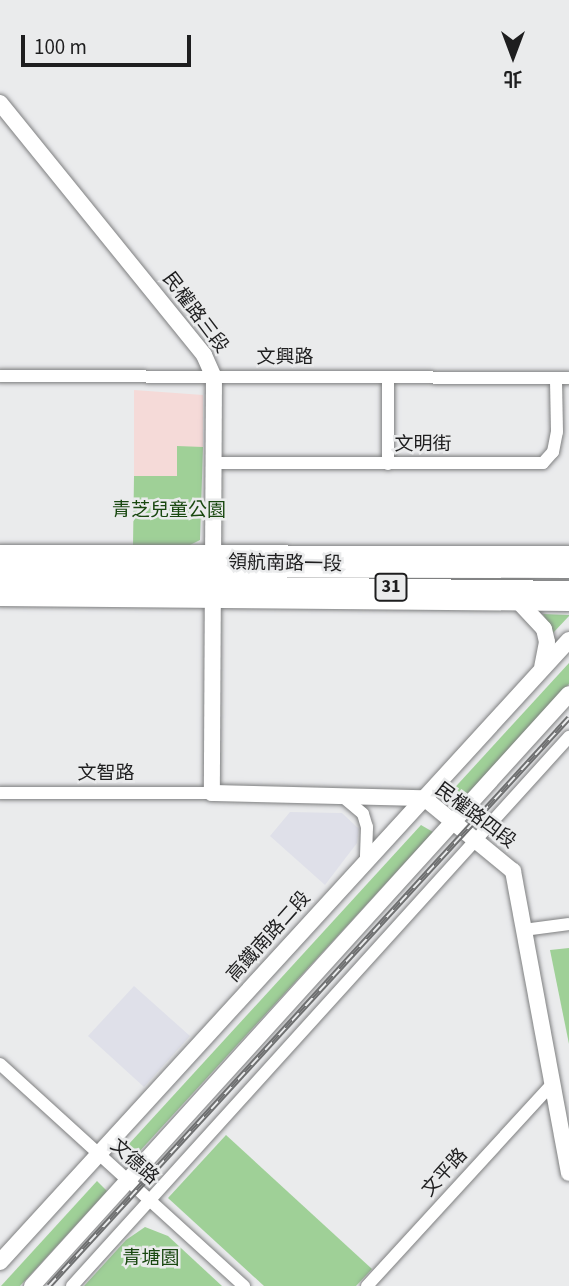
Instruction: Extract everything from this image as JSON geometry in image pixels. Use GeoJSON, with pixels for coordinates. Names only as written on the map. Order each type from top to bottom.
{"type":"FeatureCollection","features":[{"type":"Feature","properties":{"kind":"main road","name":"領航南路一段"},"geometry":{"type":"LineString","coordinates":[[0,568],[569,590]]}},
{"type":"Feature","properties":{"kind":"main road","name":"領航南路一段"},"geometry":{"type":"LineString","coordinates":[[0,583],[569,568]]}},
{"type":"Feature","properties":{"kind":"street","name":"民權路三段"},"geometry":{"type":"LineString","coordinates":[[0,103],[204,355],[214,377],[213,576]]}},
{"type":"Feature","properties":{"kind":"street","name":"文興路"},"geometry":{"type":"LineString","coordinates":[[0,376],[562,378]]}},
{"type":"Feature","properties":{"kind":"street"},"geometry":{"type":"LineString","coordinates":[[388,378],[388,464]]}},
{"type":"Feature","properties":{"kind":"street","name":"文明街"},"geometry":{"type":"LineString","coordinates":[[214,463],[542,463],[553,452],[562,378]]}},
{"type":"Feature","properties":{"kind":"street","name":"領航南路一段"},"geometry":{"type":"LineString","coordinates":[[0,553],[213,576],[569,603]]}},
{"type":"Feature","properties":{"kind":"street"},"geometry":{"type":"LineString","coordinates":[[518,554],[569,554]]}},
{"type":"Feature","properties":{"kind":"street","name":"領航南路一段"},"geometry":{"type":"LineString","coordinates":[[0,598],[213,576],[518,554]]}},
{"type":"Feature","properties":{"kind":"street","name":"31"},"geometry":{"type":"LineString","coordinates":[[518,554],[569,568]]}},
{"type":"Feature","properties":{"kind":"street"},"geometry":{"type":"LineString","coordinates":[[212,793],[213,576]]}},
{"type":"Feature","properties":{"kind":"street"},"geometry":{"type":"LineString","coordinates":[[518,601],[544,629],[547,659],[541,671]]}},
{"type":"Feature","properties":{"kind":"street","name":"高鐵南路二段"},"geometry":{"type":"LineString","coordinates":[[0,1262],[569,640]]}},
{"type":"Feature","properties":{"kind":"street"},"geometry":{"type":"LineString","coordinates":[[32,1286],[569,694]]}},
{"type":"Feature","properties":{"kind":"street"},"geometry":{"type":"LineString","coordinates":[[72,1286],[569,737]]}},
{"type":"Feature","properties":{"kind":"street","name":"文智路"},"geometry":{"type":"LineString","coordinates":[[0,793],[212,793]]}},
{"type":"Feature","properties":{"kind":"street","name":"民權路四段"},"geometry":{"type":"LineString","coordinates":[[212,793],[424,799],[513,871],[569,1173]]}},
{"type":"Feature","properties":{"kind":"street"},"geometry":{"type":"LineString","coordinates":[[342,796],[355,804],[367,827],[366,862]]}},
{"type":"Feature","properties":{"kind":"street"},"geometry":{"type":"LineString","coordinates":[[524,930],[569,924]]}},
{"type":"Feature","properties":{"kind":"street","name":"文德路"},"geometry":{"type":"LineString","coordinates":[[0,1064],[244,1286]]}},
{"type":"Feature","properties":{"kind":"street","name":"文平路"},"geometry":{"type":"LineString","coordinates":[[368,1286],[551,1085]]}},
{"type":"Feature","properties":{"kind":"shaded area"},"geometry":{"type":"Polygon","coordinates":[[[134,390],[203,395],[203,447],[177,447],[177,477],[134,476],[134,390]]]}},
{"type":"Feature","properties":{"kind":"shaded area"},"geometry":{"type":"Polygon","coordinates":[[[290,812],[342,813],[359,829],[357,843],[325,885],[270,836],[290,812]]]}},
{"type":"Feature","properties":{"kind":"shaded area"},"geometry":{"type":"Polygon","coordinates":[[[134,986],[190,1036],[144,1087],[88,1036],[134,986]]]}},
{"type":"Feature","properties":{"kind":"green space","name":"青芝兒童公園"},"geometry":{"type":"Polygon","coordinates":[[[177,446],[203,447],[200,540],[190,545],[133,546],[134,476],[177,476],[177,446]]]}},
{"type":"Feature","properties":{"kind":"green space"},"geometry":{"type":"Polygon","coordinates":[[[543,614],[569,615],[569,616],[553,633],[543,614]]]}},
{"type":"Feature","properties":{"kind":"green space"},"geometry":{"type":"Polygon","coordinates":[[[569,663],[569,684],[459,803],[448,795],[569,663]]]}},
{"type":"Feature","properties":{"kind":"green space"},"geometry":{"type":"Polygon","coordinates":[[[421,825],[433,832],[138,1153],[128,1145],[421,825]]]}},
{"type":"Feature","properties":{"kind":"green space"},"geometry":{"type":"Polygon","coordinates":[[[569,948],[569,1044],[550,950],[569,948]]]}},
{"type":"Feature","properties":{"kind":"green space"},"geometry":{"type":"Polygon","coordinates":[[[226,1135],[372,1269],[356,1286],[264,1286],[168,1198],[226,1135]]]}},
{"type":"Feature","properties":{"kind":"green space"},"geometry":{"type":"Polygon","coordinates":[[[97,1181],[107,1191],[20,1286],[1,1286],[97,1181]]]}},
{"type":"Feature","properties":{"kind":"green space","name":"青塘園"},"geometry":{"type":"Polygon","coordinates":[[[145,1227],[168,1236],[222,1286],[84,1286],[126,1240],[145,1227]]]}},
{"type":"Feature","properties":{"kind":"railway"},"geometry":{"type":"LineString","coordinates":[[49,1286],[569,718]]}}]}
